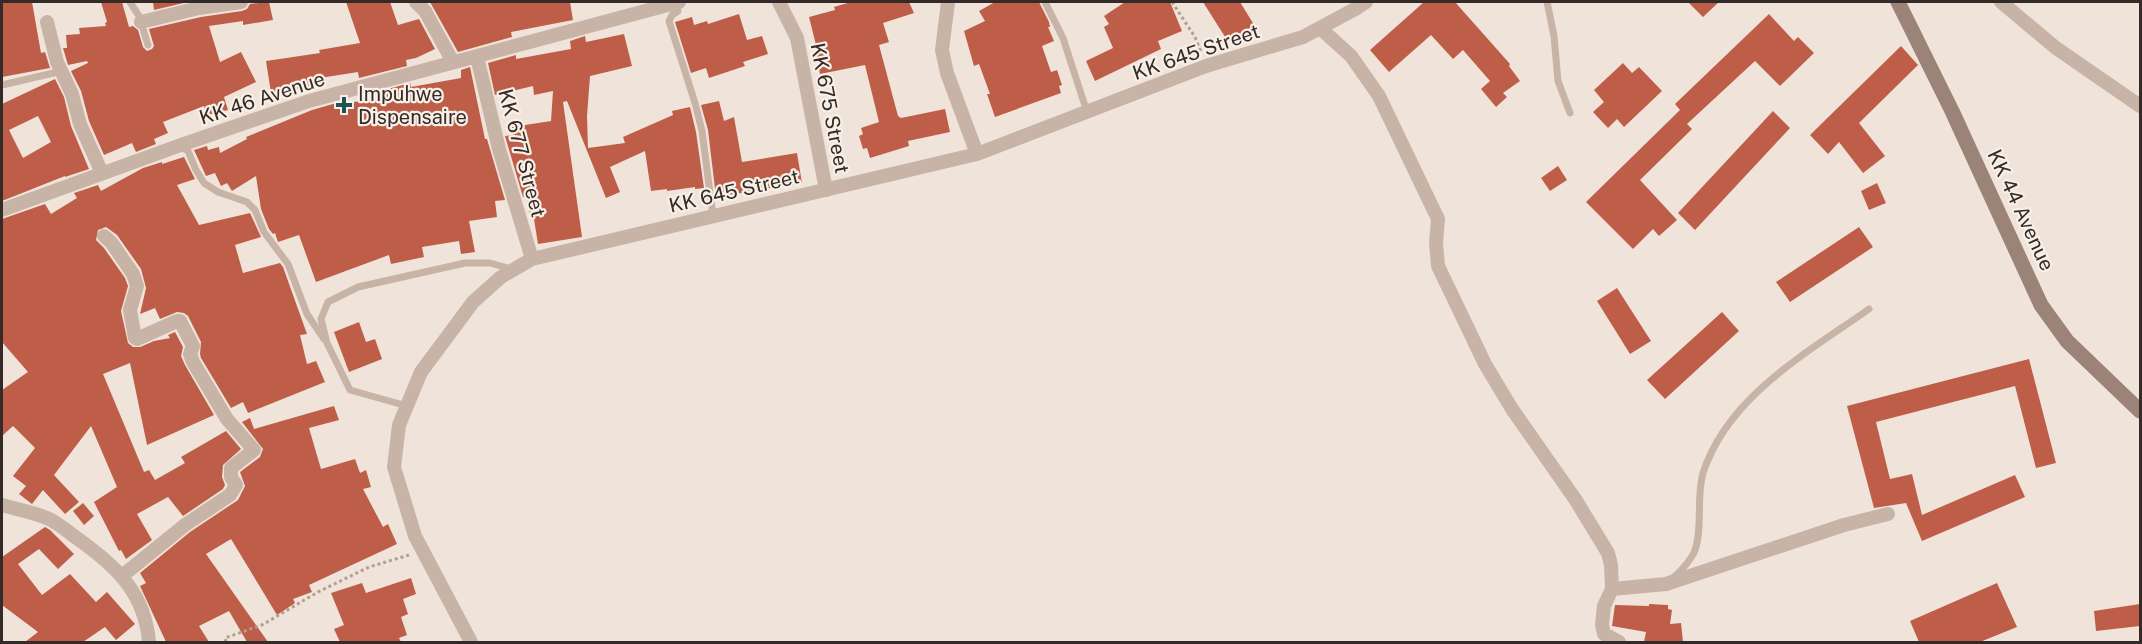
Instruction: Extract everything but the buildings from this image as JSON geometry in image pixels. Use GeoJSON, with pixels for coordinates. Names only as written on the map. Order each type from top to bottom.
{"type":"FeatureCollection","features":[{"type":"Feature","properties":{"kind":"main road","name":"KK 44 Avenue"},"geometry":{"type":"LineString","coordinates":[[1898,2],[1957,121],[2040,305],[2067,341],[2140,411]]}},
{"type":"Feature","properties":{"kind":"street"},"geometry":{"type":"LineString","coordinates":[[141,22],[199,8],[241,2]]}},
{"type":"Feature","properties":{"kind":"street"},"geometry":{"type":"LineString","coordinates":[[416,2],[425,11],[453,62]]}},
{"type":"Feature","properties":{"kind":"street","name":"KK 46 Avenue"},"geometry":{"type":"LineString","coordinates":[[2,210],[309,101],[677,2]]}},
{"type":"Feature","properties":{"kind":"street","name":"KK 675 Street"},"geometry":{"type":"LineString","coordinates":[[779,2],[797,38],[826,190]]}},
{"type":"Feature","properties":{"kind":"street"},"geometry":{"type":"LineString","coordinates":[[948,2],[942,50],[947,73],[977,154]]}},
{"type":"Feature","properties":{"kind":"street","name":"KK 645 Street"},"geometry":{"type":"LineString","coordinates":[[471,642],[415,536],[394,467],[399,425],[422,372],[473,302],[501,277],[532,259],[977,154],[1206,66],[1303,37],[1366,2]]}},
{"type":"Feature","properties":{"kind":"street"},"geometry":{"type":"LineString","coordinates":[[2001,2],[2056,48],[2140,106]]}},
{"type":"Feature","properties":{"kind":"street"},"geometry":{"type":"LineString","coordinates":[[46,22],[57,62],[72,94],[80,124],[102,173]]}},
{"type":"Feature","properties":{"kind":"street"},"geometry":{"type":"LineString","coordinates":[[1320,28],[1350,56],[1379,96],[1438,219],[1436,243],[1438,266],[1485,364],[1512,409],[1575,499],[1608,553],[1612,589],[1604,606],[1602,625],[1604,634],[1619,642]]}},
{"type":"Feature","properties":{"kind":"street","name":"KK 677 Street"},"geometry":{"type":"LineString","coordinates":[[477,57],[499,149],[532,259]]}},
{"type":"Feature","properties":{"kind":"street"},"geometry":{"type":"LineString","coordinates":[[104,236],[111,242],[133,274],[137,286],[130,310],[135,338],[180,321],[193,345],[190,354],[193,362],[227,419],[254,450],[231,468],[231,477],[236,486],[230,495],[185,525],[122,576]]}},
{"type":"Feature","properties":{"kind":"street"},"geometry":{"type":"LineString","coordinates":[[2,505],[48,519],[100,555],[122,576],[137,596],[148,626],[149,642]]}},
{"type":"Feature","properties":{"kind":"street"},"geometry":{"type":"LineString","coordinates":[[1612,589],[1666,584],[1844,525],[1888,514]]}},
{"type":"Feature","properties":{"kind":"lane"},"geometry":{"type":"LineString","coordinates":[[130,2],[141,22],[148,45]]}},
{"type":"Feature","properties":{"kind":"lane"},"geometry":{"type":"LineString","coordinates":[[677,2],[678,11],[669,21],[702,131],[713,216]]}},
{"type":"Feature","properties":{"kind":"lane"},"geometry":{"type":"LineString","coordinates":[[1045,2],[1062,38],[1088,112]]}},
{"type":"Feature","properties":{"kind":"lane"},"geometry":{"type":"LineString","coordinates":[[1547,2],[1554,36],[1558,81],[1570,112]]}},
{"type":"Feature","properties":{"kind":"lane"},"geometry":{"type":"LineString","coordinates":[[2,85],[62,71]]}},
{"type":"Feature","properties":{"kind":"lane"},"geometry":{"type":"LineString","coordinates":[[178,146],[188,151],[204,183],[218,192],[247,202],[255,210],[261,229],[288,264],[307,314],[327,343],[350,390],[407,406]]}},
{"type":"Feature","properties":{"kind":"lane"},"geometry":{"type":"LineString","coordinates":[[327,343],[321,319],[328,302],[358,287],[465,263],[490,262],[513,270]]}},
{"type":"Feature","properties":{"kind":"lane"},"geometry":{"type":"LineString","coordinates":[[1666,584],[1694,553],[1703,474],[1719,438],[1749,398],[1794,362],[1869,309]]}},
{"type":"Feature","properties":{"kind":"path"},"geometry":{"type":"LineString","coordinates":[[1172,2],[1195,37],[1206,66]]}},
{"type":"Feature","properties":{"kind":"path"},"geometry":{"type":"LineString","coordinates":[[226,642],[225,638],[262,625],[318,592],[369,567],[423,550]]}},
{"type":"Feature","properties":{"kind":"place","name":"Impuhwe Dispensaire"},"geometry":{"type":"Point","coordinates":[344,105]}}]}
